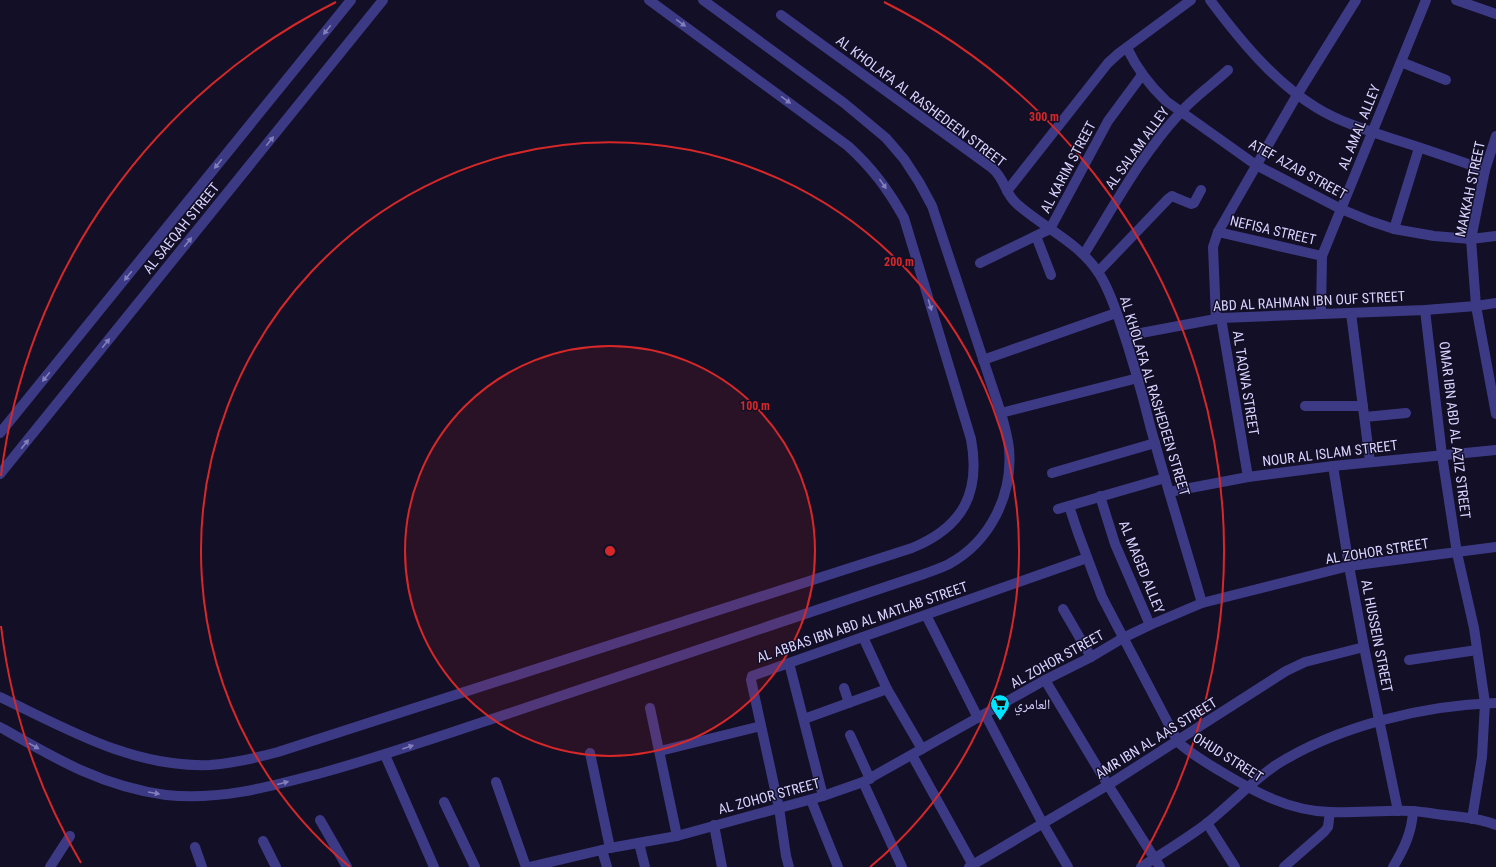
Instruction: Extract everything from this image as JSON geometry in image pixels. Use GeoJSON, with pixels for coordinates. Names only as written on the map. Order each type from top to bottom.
{"type":"FeatureCollection","features":[{"type":"Feature","properties":{"kind":"street","name":"AL SAEQAH STREET"},"geometry":{"type":"LineString","coordinates":[[0,434],[351,0]]}},
{"type":"Feature","properties":{"kind":"street","name":"AL SAEQAH STREET"},"geometry":{"type":"LineString","coordinates":[[0,474],[383,0]]}},
{"type":"Feature","properties":{"kind":"street"},"geometry":{"type":"LineString","coordinates":[[0,697],[106,747],[139,758],[181,764],[209,765],[244,761],[278,752],[912,548],[930,541],[946,529],[959,514],[968,497],[974,478],[974,458],[971,438],[904,218],[893,198],[870,167],[848,146],[649,0]]}},
{"type":"Feature","properties":{"kind":"street"},"geometry":{"type":"LineString","coordinates":[[0,727],[57,759],[92,776],[128,788],[167,795],[206,796],[245,792],[385,755],[924,574],[950,564],[972,548],[990,527],[1003,502],[1009,475],[1009,447],[1001,413],[932,206],[904,159],[886,138],[844,103],[703,0]]}},
{"type":"Feature","properties":{"kind":"street"},"geometry":{"type":"LineString","coordinates":[[1210,0],[1255,56],[1298,95],[1318,109],[1373,132],[1485,170]]}},
{"type":"Feature","properties":{"kind":"street","name":"AL TAQWA STREET"},"geometry":{"type":"LineString","coordinates":[[1248,477],[1218,318],[1213,247],[1218,232],[1256,165],[1356,0]]}},
{"type":"Feature","properties":{"kind":"street","name":"AL AMAL ALLEY"},"geometry":{"type":"LineString","coordinates":[[1320,314],[1322,256],[1426,0]]}},
{"type":"Feature","properties":{"kind":"street"},"geometry":{"type":"LineString","coordinates":[[1456,0],[1496,14]]}},
{"type":"Feature","properties":{"kind":"street"},"geometry":{"type":"LineString","coordinates":[[1006,191],[1108,63],[1184,2]]}},
{"type":"Feature","properties":{"kind":"street","name":"AL KHOLAFA AL RASHEDEEN STREET"},"geometry":{"type":"LineString","coordinates":[[781,15],[992,168],[999,174],[1004,182],[1006,191],[1017,204],[1070,242],[1084,254],[1098,272],[1109,292],[1125,336],[1202,603]]}},
{"type":"Feature","properties":{"kind":"street","name":"ATEF AZAB STREET"},"geometry":{"type":"LineString","coordinates":[[1127,48],[1142,75],[1157,93],[1181,112],[1256,165],[1341,209],[1394,229],[1434,236],[1471,239],[1496,236]]}},
{"type":"Feature","properties":{"kind":"street"},"geometry":{"type":"LineString","coordinates":[[1401,62],[1446,80]]}},
{"type":"Feature","properties":{"kind":"street","name":"AL SALAM ALLEY"},"geometry":{"type":"LineString","coordinates":[[1084,254],[1139,166],[1181,112],[1228,70]]}},
{"type":"Feature","properties":{"kind":"street","name":"AL KARIM STREET"},"geometry":{"type":"LineString","coordinates":[[980,263],[1050,229],[1104,128],[1142,75]]}},
{"type":"Feature","properties":{"kind":"street","name":"MAKKAH STREET"},"geometry":{"type":"LineString","coordinates":[[1496,136],[1485,170],[1471,239],[1476,306],[1496,414]]}},
{"type":"Feature","properties":{"kind":"street"},"geometry":{"type":"LineString","coordinates":[[1394,229],[1419,148]]}},
{"type":"Feature","properties":{"kind":"street"},"geometry":{"type":"LineString","coordinates":[[1098,272],[1168,199],[1172,196],[1191,204],[1194,203],[1202,190]]}},
{"type":"Feature","properties":{"kind":"street","name":"NEFISA STREET"},"geometry":{"type":"LineString","coordinates":[[1218,232],[1322,256]]}},
{"type":"Feature","properties":{"kind":"street"},"geometry":{"type":"LineString","coordinates":[[1036,236],[1051,275]]}},
{"type":"Feature","properties":{"kind":"street","name":"ABD AL RAHMAN IBN OUF STREET"},"geometry":{"type":"LineString","coordinates":[[1125,336],[1218,318],[1425,310],[1496,303]]}},
{"type":"Feature","properties":{"kind":"street","name":"OMAR IBN ABD AL AZIZ STREET"},"geometry":{"type":"LineString","coordinates":[[1425,310],[1442,455],[1457,553],[1474,628],[1485,703],[1482,757],[1472,819]]}},
{"type":"Feature","properties":{"kind":"street"},"geometry":{"type":"LineString","coordinates":[[983,360],[1116,313]]}},
{"type":"Feature","properties":{"kind":"street"},"geometry":{"type":"LineString","coordinates":[[1351,313],[1370,462]]}},
{"type":"Feature","properties":{"kind":"street"},"geometry":{"type":"LineString","coordinates":[[1001,413],[1138,378]]}},
{"type":"Feature","properties":{"kind":"street"},"geometry":{"type":"LineString","coordinates":[[1305,406],[1363,406]]}},
{"type":"Feature","properties":{"kind":"street"},"geometry":{"type":"LineString","coordinates":[[1365,417],[1406,413]]}},
{"type":"Feature","properties":{"kind":"street"},"geometry":{"type":"LineString","coordinates":[[1052,473],[1155,443]]}},
{"type":"Feature","properties":{"kind":"street","name":"NOUR AL ISLAM STREET"},"geometry":{"type":"LineString","coordinates":[[1169,492],[1248,477],[1370,462],[1496,450]]}},
{"type":"Feature","properties":{"kind":"street","name":"AL HUSSEIN STREET"},"geometry":{"type":"LineString","coordinates":[[1334,466],[1349,566],[1364,647],[1398,811]]}},
{"type":"Feature","properties":{"kind":"street"},"geometry":{"type":"LineString","coordinates":[[1058,509],[1165,478]]}},
{"type":"Feature","properties":{"kind":"street","name":"AL MAGED ALLEY"},"geometry":{"type":"LineString","coordinates":[[1100,496],[1115,544],[1150,625]]}},
{"type":"Feature","properties":{"kind":"street","name":"OHUD STREET"},"geometry":{"type":"LineString","coordinates":[[1069,506],[1102,598],[1178,742],[1188,751],[1248,788],[1289,806],[1330,812],[1413,811],[1472,819],[1496,825]]}},
{"type":"Feature","properties":{"kind":"street","name":"AL ZOHOR STREET"},"geometry":{"type":"LineString","coordinates":[[534,866],[606,849],[677,836],[811,800],[866,781],[1045,680],[1092,657],[1123,638],[1202,603],[1349,566],[1496,547]]}},
{"type":"Feature","properties":{"kind":"street","name":"AL ABBAS IBN ABD AL MATLAB STREET"},"geometry":{"type":"LineString","coordinates":[[789,867],[779,808],[751,678],[755,675],[1087,558]]}},
{"type":"Feature","properties":{"kind":"street"},"geometry":{"type":"LineString","coordinates":[[1063,609],[1092,657]]}},
{"type":"Feature","properties":{"kind":"street"},"geometry":{"type":"LineString","coordinates":[[926,615],[981,716],[1068,867]]}},
{"type":"Feature","properties":{"kind":"street"},"geometry":{"type":"LineString","coordinates":[[863,637],[886,689],[922,749]]}},
{"type":"Feature","properties":{"kind":"street","name":"AMR IBN AL AAS STREET"},"geometry":{"type":"LineString","coordinates":[[972,866],[1178,742],[1286,671],[1305,662],[1364,647]]}},
{"type":"Feature","properties":{"kind":"street"},"geometry":{"type":"LineString","coordinates":[[1409,660],[1477,650]]}},
{"type":"Feature","properties":{"kind":"street"},"geometry":{"type":"LineString","coordinates":[[789,663],[823,796]]}},
{"type":"Feature","properties":{"kind":"street"},"geometry":{"type":"LineString","coordinates":[[1045,680],[1108,785],[1160,867]]}},
{"type":"Feature","properties":{"kind":"street"},"geometry":{"type":"LineString","coordinates":[[844,688],[849,703]]}},
{"type":"Feature","properties":{"kind":"street"},"geometry":{"type":"LineString","coordinates":[[804,719],[886,689]]}},
{"type":"Feature","properties":{"kind":"street"},"geometry":{"type":"LineString","coordinates":[[1141,867],[1207,823],[1276,766],[1300,752],[1338,735],[1380,721],[1411,713],[1445,707],[1496,703]]}},
{"type":"Feature","properties":{"kind":"street"},"geometry":{"type":"LineString","coordinates":[[650,708],[677,836]]}},
{"type":"Feature","properties":{"kind":"street"},"geometry":{"type":"LineString","coordinates":[[660,751],[761,726]]}},
{"type":"Feature","properties":{"kind":"street"},"geometry":{"type":"LineString","coordinates":[[850,735],[866,781],[902,867]]}},
{"type":"Feature","properties":{"kind":"street"},"geometry":{"type":"LineString","coordinates":[[590,753],[606,849],[607,867]]}},
{"type":"Feature","properties":{"kind":"street"},"geometry":{"type":"LineString","coordinates":[[385,755],[434,867]]}},
{"type":"Feature","properties":{"kind":"street"},"geometry":{"type":"LineString","coordinates":[[912,755],[972,866]]}},
{"type":"Feature","properties":{"kind":"street"},"geometry":{"type":"LineString","coordinates":[[496,782],[526,867]]}},
{"type":"Feature","properties":{"kind":"street"},"geometry":{"type":"LineString","coordinates":[[811,800],[838,867]]}},
{"type":"Feature","properties":{"kind":"street"},"geometry":{"type":"LineString","coordinates":[[444,802],[475,867]]}},
{"type":"Feature","properties":{"kind":"street"},"geometry":{"type":"LineString","coordinates":[[1393,867],[1406,843],[1410,831],[1413,811]]}},
{"type":"Feature","properties":{"kind":"street"},"geometry":{"type":"LineString","coordinates":[[1284,867],[1324,832],[1328,826],[1330,812]]}},
{"type":"Feature","properties":{"kind":"street"},"geometry":{"type":"LineString","coordinates":[[320,820],[347,867]]}},
{"type":"Feature","properties":{"kind":"street"},"geometry":{"type":"LineString","coordinates":[[1207,823],[1235,867]]}},
{"type":"Feature","properties":{"kind":"street"},"geometry":{"type":"LineString","coordinates":[[714,825],[722,867]]}},
{"type":"Feature","properties":{"kind":"street"},"geometry":{"type":"LineString","coordinates":[[50,867],[70,836]]}},
{"type":"Feature","properties":{"kind":"street"},"geometry":{"type":"LineString","coordinates":[[264,841],[276,867]]}},
{"type":"Feature","properties":{"kind":"street"},"geometry":{"type":"LineString","coordinates":[[639,843],[645,867]]}},
{"type":"Feature","properties":{"kind":"street"},"geometry":{"type":"LineString","coordinates":[[196,847],[202,867]]}},
{"type":"Feature","properties":{"kind":"place","name":"العامري"},"geometry":{"type":"Point","coordinates":[1000,721]}}]}
